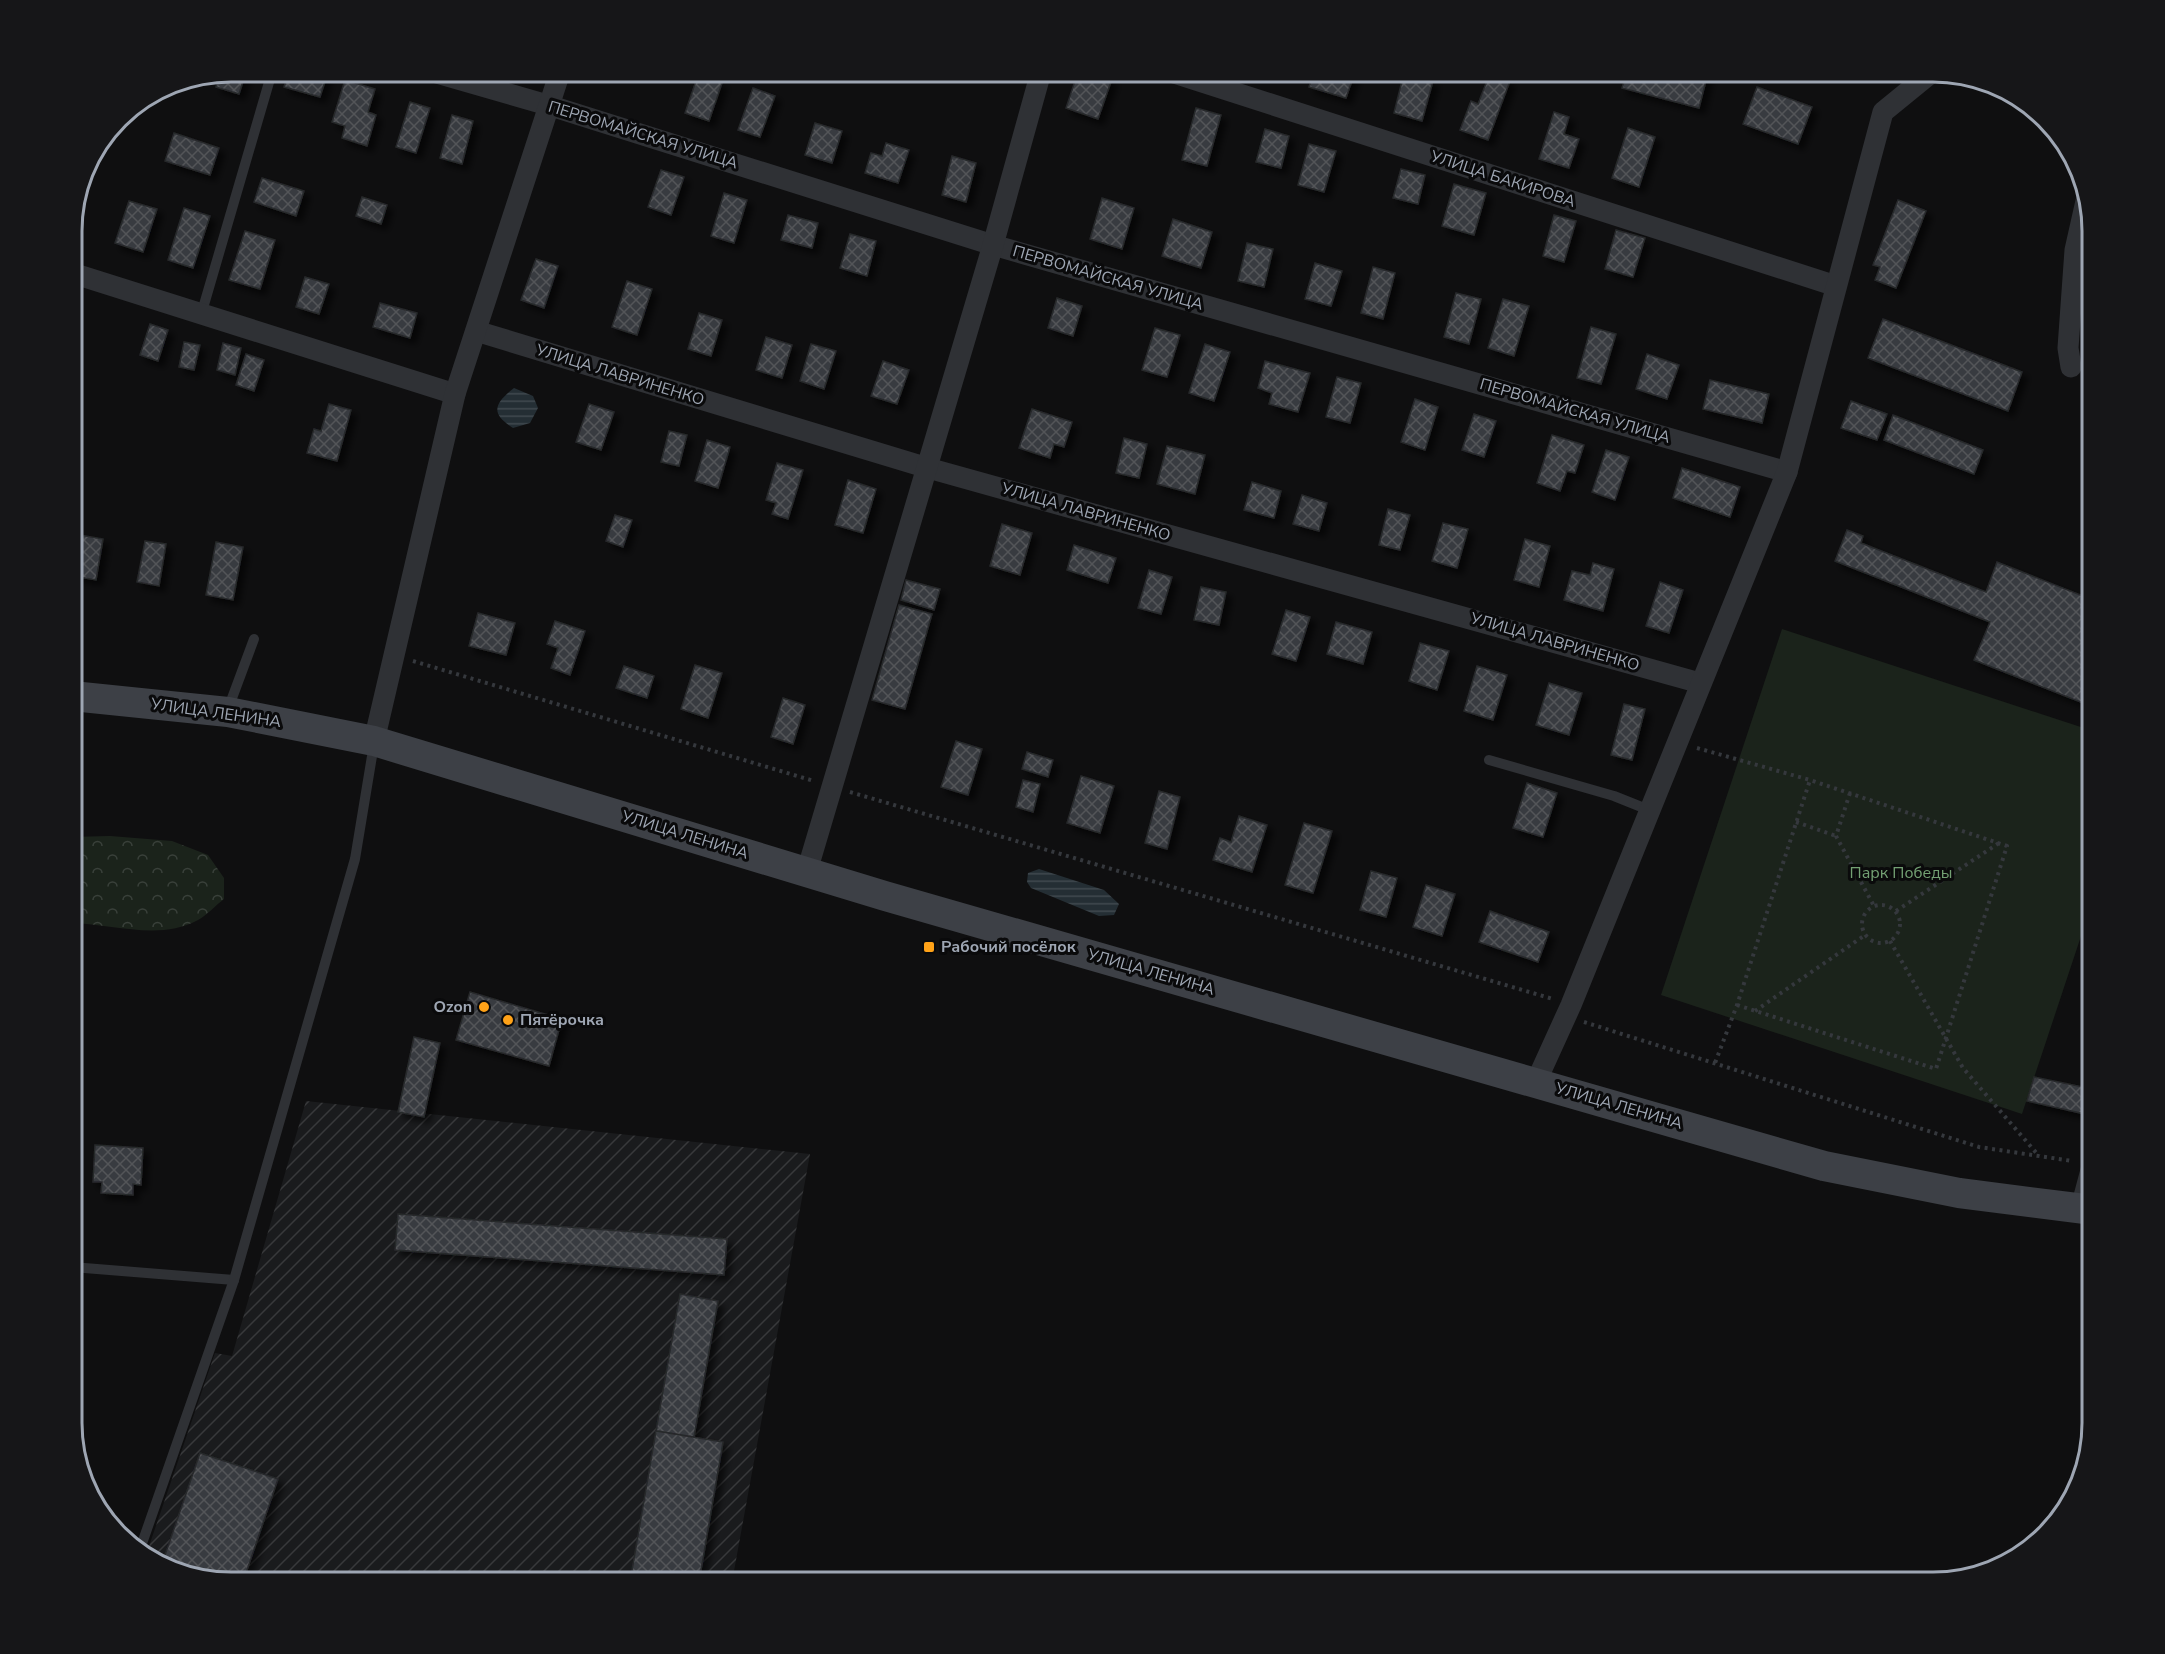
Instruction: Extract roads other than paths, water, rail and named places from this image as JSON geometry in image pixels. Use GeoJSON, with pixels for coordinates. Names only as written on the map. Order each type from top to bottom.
{"type":"FeatureCollection","features":[{"type":"Feature","properties":{"kind":"main road","name":"УЛИЦА ЛЕНИНА"},"geometry":{"type":"LineString","coordinates":[[83,697],[228,712],[374,741],[807,871],[885,897],[1824,1166],[1959,1193],[2082,1209]]}},
{"type":"Feature","properties":{"kind":"street","name":"УЛИЦА БАКИРОВА"},"geometry":{"type":"LineString","coordinates":[[1203,82],[1836,286]]}},
{"type":"Feature","properties":{"kind":"street"},"geometry":{"type":"LineString","coordinates":[[1536,1082],[1568,1010],[1787,471],[1883,112],[1920,82]]}},
{"type":"Feature","properties":{"kind":"street","name":"ПЕРВОМАЙСКАЯ УЛИЦА"},"geometry":{"type":"LineString","coordinates":[[471,83],[993,245],[1787,471]]}},
{"type":"Feature","properties":{"kind":"street"},"geometry":{"type":"LineString","coordinates":[[374,741],[455,394],[557,83]]}},
{"type":"Feature","properties":{"kind":"street"},"geometry":{"type":"LineString","coordinates":[[807,871],[928,468],[1038,83]]}},
{"type":"Feature","properties":{"kind":"street"},"geometry":{"type":"LineString","coordinates":[[2071,367],[2068,348],[2075,250],[2082,220]]}},
{"type":"Feature","properties":{"kind":"street"},"geometry":{"type":"LineString","coordinates":[[83,277],[455,394]]}},
{"type":"Feature","properties":{"kind":"street","name":"УЛИЦА ЛАВРИНЕНКО"},"geometry":{"type":"LineString","coordinates":[[476,331],[928,468],[1700,683]]}},
{"type":"Feature","properties":{"kind":"lane"},"geometry":{"type":"LineString","coordinates":[[201,315],[269,83]]}},
{"type":"Feature","properties":{"kind":"lane"},"geometry":{"type":"LineString","coordinates":[[228,712],[254,639]]}},
{"type":"Feature","properties":{"kind":"lane"},"geometry":{"type":"LineString","coordinates":[[143,1542],[234,1280],[355,859],[374,741]]}},
{"type":"Feature","properties":{"kind":"lane"},"geometry":{"type":"LineString","coordinates":[[1489,760],[1614,796],[1649,810]]}},
{"type":"Feature","properties":{"kind":"lane"},"geometry":{"type":"LineString","coordinates":[[83,1268],[234,1280]]}},
{"type":"Feature","properties":{"kind":"place","name":"Рабочий посёлок"},"geometry":{"type":"Point","coordinates":[929,947]}},
{"type":"Feature","properties":{"kind":"place","name":"Ozon"},"geometry":{"type":"Point","coordinates":[484,1007]}},
{"type":"Feature","properties":{"kind":"place","name":"Пятёрочка"},"geometry":{"type":"Point","coordinates":[508,1020]}},
{"type":"Feature","properties":{"kind":"park label","name":"Парк Победы"},"geometry":{"type":"Point","coordinates":[1901,873]}}]}
